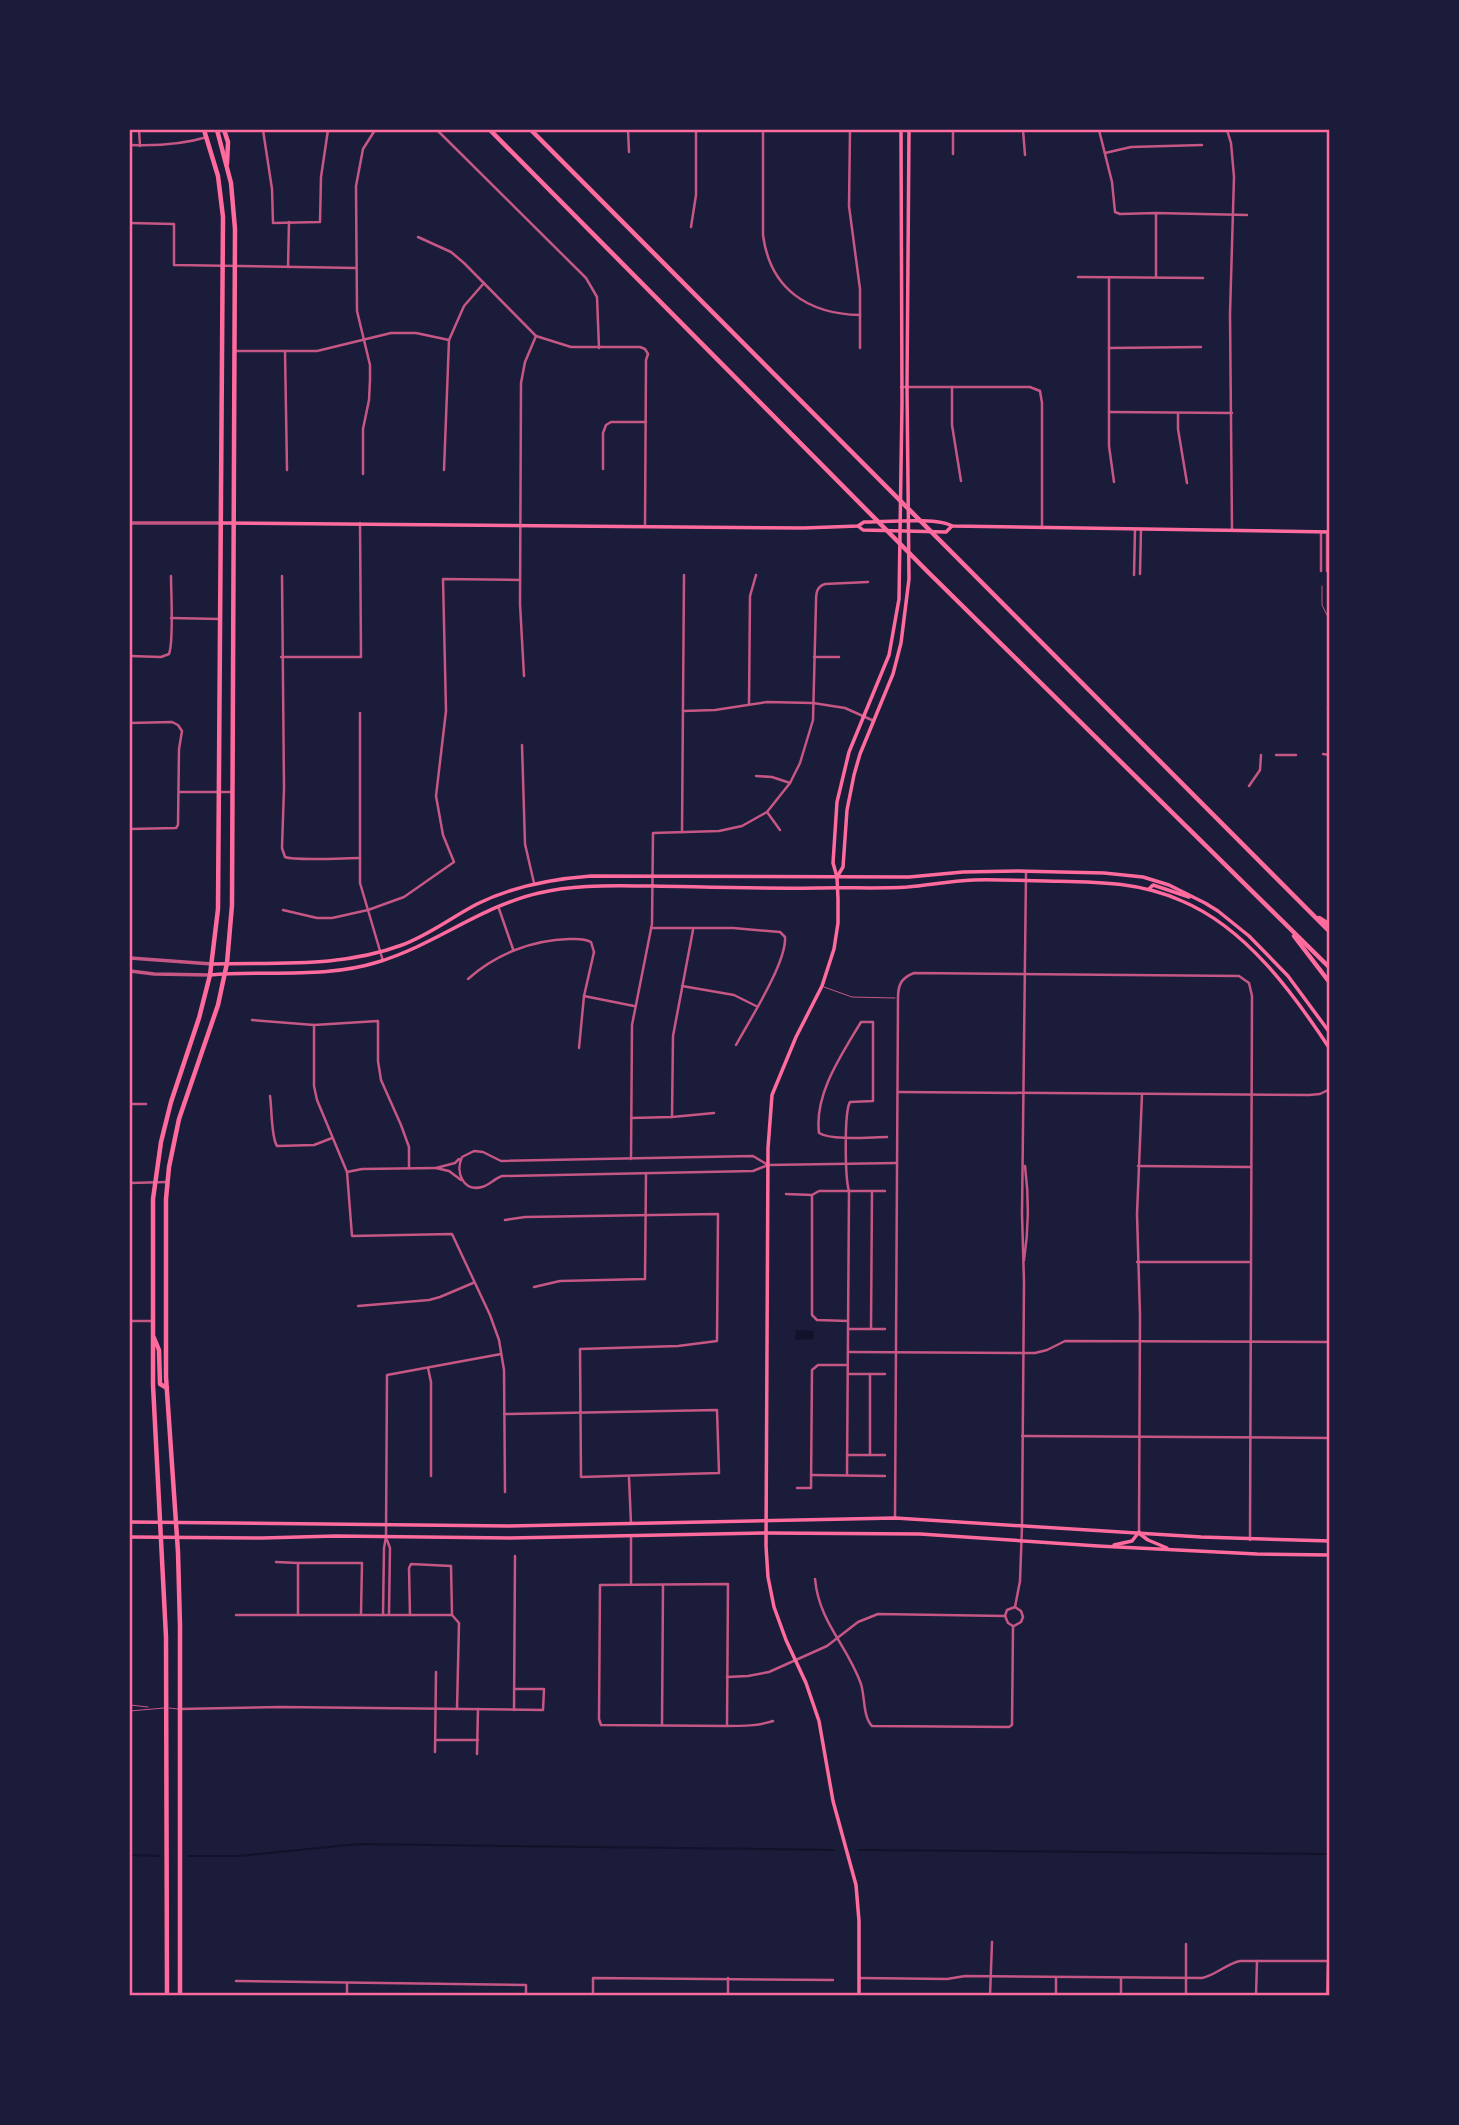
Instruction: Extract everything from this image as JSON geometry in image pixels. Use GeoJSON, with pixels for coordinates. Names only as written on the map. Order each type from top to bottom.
{"type":"FeatureCollection","features":[{"type":"Feature","properties":{"kind":"main road"},"geometry":{"type":"LineString","coordinates":[[167,1996],[166,1637],[152,1334],[155,1182],[171,1102],[200,1018],[210,975],[218,909],[223,265],[221,196],[204,130]]}},
{"type":"Feature","properties":{"kind":"main road"},"geometry":{"type":"LineString","coordinates":[[180,1996],[180,1709],[177,1537],[165,1328],[167,1182],[179,1119],[213,1026],[227,963],[232,905],[234,211],[227,164],[217,130]]}},
{"type":"Feature","properties":{"kind":"main road"},"geometry":{"type":"LineString","coordinates":[[225,130],[229,142],[227,164]]}},
{"type":"Feature","properties":{"kind":"main road"},"geometry":{"type":"LineString","coordinates":[[489,130],[928,572],[1329,968]]}},
{"type":"Feature","properties":{"kind":"main road"},"geometry":{"type":"LineString","coordinates":[[531,130],[1329,932]]}},
{"type":"Feature","properties":{"kind":"main road"},"geometry":{"type":"LineString","coordinates":[[837,877],[843,867],[847,810],[854,775],[893,674],[901,643],[909,579],[901,130]]}},
{"type":"Feature","properties":{"kind":"main road"},"geometry":{"type":"LineString","coordinates":[[859,1996],[856,1885],[833,1801],[819,1721],[806,1683],[780,1625],[768,1577],[769,1117],[772,1096],[796,1037],[822,986],[834,950],[838,923],[838,887],[833,863],[837,802],[849,751],[889,655],[899,599],[909,130]]}},
{"type":"Feature","properties":{"kind":"main road"},"geometry":{"type":"LineString","coordinates":[[221,523],[804,528],[858,526],[864,522],[946,522],[952,526],[1328,532]]}},
{"type":"Feature","properties":{"kind":"main road"},"geometry":{"type":"LineString","coordinates":[[858,526],[863,530],[946,532],[952,526]]}},
{"type":"Feature","properties":{"kind":"main road"},"geometry":{"type":"LineString","coordinates":[[212,964],[302,964],[330,962],[380,952],[420,938],[477,904],[500,894],[534,883],[591,876],[837,877],[975,872],[1104,873],[1143,877],[1168,885],[1218,911],[1275,961],[1311,1005],[1329,1033]]}},
{"type":"Feature","properties":{"kind":"main road"},"geometry":{"type":"LineString","coordinates":[[210,975],[313,973],[350,969],[415,949],[498,906],[538,893],[578,886],[905,887],[972,880],[1111,882],[1149,889],[1186,902],[1232,932],[1300,1003],[1329,1049]]}},
{"type":"Feature","properties":{"kind":"main road"},"geometry":{"type":"LineString","coordinates":[[1149,889],[1153,885],[1198,899]]}},
{"type":"Feature","properties":{"kind":"main road"},"geometry":{"type":"LineString","coordinates":[[1310,911],[1329,925]]}},
{"type":"Feature","properties":{"kind":"main road"},"geometry":{"type":"LineString","coordinates":[[1283,921],[1329,984]]}},
{"type":"Feature","properties":{"kind":"main road"},"geometry":{"type":"LineString","coordinates":[[152,1334],[159,1350],[160,1384],[167,1388]]}},
{"type":"Feature","properties":{"kind":"main road"},"geometry":{"type":"LineString","coordinates":[[130,1522],[509,1526],[895,1518],[1250,1540],[1329,1541]]}},
{"type":"Feature","properties":{"kind":"main road"},"geometry":{"type":"LineString","coordinates":[[1109,1547],[1132,1541],[1139,1532]]}},
{"type":"Feature","properties":{"kind":"main road"},"geometry":{"type":"LineString","coordinates":[[1139,1532],[1148,1540],[1172,1550]]}},
{"type":"Feature","properties":{"kind":"main road"},"geometry":{"type":"LineString","coordinates":[[130,1537],[510,1538],[766,1533],[920,1534],[1109,1547],[1329,1555]]}},
{"type":"Feature","properties":{"kind":"street"},"geometry":{"type":"LineString","coordinates":[[139,130],[140,146]]}},
{"type":"Feature","properties":{"kind":"street"},"geometry":{"type":"LineString","coordinates":[[263,130],[272,189],[273,223],[320,222],[321,177],[328,130]]}},
{"type":"Feature","properties":{"kind":"street"},"geometry":{"type":"LineString","coordinates":[[363,474],[363,429],[369,400],[370,365],[357,311],[356,186],[363,149],[375,130]]}},
{"type":"Feature","properties":{"kind":"street"},"geometry":{"type":"LineString","coordinates":[[437,130],[586,278],[597,297],[599,348]]}},
{"type":"Feature","properties":{"kind":"street"},"geometry":{"type":"LineString","coordinates":[[628,130],[629,152]]}},
{"type":"Feature","properties":{"kind":"street"},"geometry":{"type":"LineString","coordinates":[[691,227],[696,195],[696,130]]}},
{"type":"Feature","properties":{"kind":"street"},"geometry":{"type":"LineString","coordinates":[[763,130],[763,235],[773,268],[793,293],[811,306],[831,313],[860,316]]}},
{"type":"Feature","properties":{"kind":"street"},"geometry":{"type":"LineString","coordinates":[[850,130],[849,206],[860,289],[860,348]]}},
{"type":"Feature","properties":{"kind":"street"},"geometry":{"type":"LineString","coordinates":[[953,130],[953,154]]}},
{"type":"Feature","properties":{"kind":"street"},"geometry":{"type":"LineString","coordinates":[[1023,130],[1025,155]]}},
{"type":"Feature","properties":{"kind":"street"},"geometry":{"type":"LineString","coordinates":[[1099,130],[1112,182],[1115,212],[1247,215]]}},
{"type":"Feature","properties":{"kind":"street"},"geometry":{"type":"LineString","coordinates":[[1227,130],[1234,177],[1230,314],[1232,530]]}},
{"type":"Feature","properties":{"kind":"street"},"geometry":{"type":"LineString","coordinates":[[130,145],[184,144],[207,136]]}},
{"type":"Feature","properties":{"kind":"street"},"geometry":{"type":"LineString","coordinates":[[1105,153],[1131,147],[1202,145]]}},
{"type":"Feature","properties":{"kind":"street"},"geometry":{"type":"LineString","coordinates":[[1156,213],[1156,277]]}},
{"type":"Feature","properties":{"kind":"street"},"geometry":{"type":"LineString","coordinates":[[288,267],[289,222]]}},
{"type":"Feature","properties":{"kind":"street"},"geometry":{"type":"LineString","coordinates":[[130,223],[174,224],[174,265],[356,268]]}},
{"type":"Feature","properties":{"kind":"street"},"geometry":{"type":"LineString","coordinates":[[418,237],[451,252],[536,336],[570,347],[645,349],[648,354],[645,526]]}},
{"type":"Feature","properties":{"kind":"street"},"geometry":{"type":"LineString","coordinates":[[1078,277],[1203,278]]}},
{"type":"Feature","properties":{"kind":"street"},"geometry":{"type":"LineString","coordinates":[[1109,277],[1109,446],[1114,482]]}},
{"type":"Feature","properties":{"kind":"street"},"geometry":{"type":"LineString","coordinates":[[444,471],[449,340],[464,306],[484,283]]}},
{"type":"Feature","properties":{"kind":"street"},"geometry":{"type":"LineString","coordinates":[[234,351],[325,350],[391,333],[416,333],[449,340]]}},
{"type":"Feature","properties":{"kind":"street"},"geometry":{"type":"LineString","coordinates":[[524,676],[520,580],[521,383],[525,362],[536,336]]}},
{"type":"Feature","properties":{"kind":"street"},"geometry":{"type":"LineString","coordinates":[[1109,348],[1201,347]]}},
{"type":"Feature","properties":{"kind":"street"},"geometry":{"type":"LineString","coordinates":[[285,351],[287,470]]}},
{"type":"Feature","properties":{"kind":"street"},"geometry":{"type":"LineString","coordinates":[[952,386],[952,425],[961,481]]}},
{"type":"Feature","properties":{"kind":"street"},"geometry":{"type":"LineString","coordinates":[[904,387],[1030,387],[1040,391],[1042,528]]}},
{"type":"Feature","properties":{"kind":"street"},"geometry":{"type":"LineString","coordinates":[[1109,412],[1232,413]]}},
{"type":"Feature","properties":{"kind":"street"},"geometry":{"type":"LineString","coordinates":[[1178,413],[1187,483]]}},
{"type":"Feature","properties":{"kind":"street"},"geometry":{"type":"LineString","coordinates":[[603,469],[603,433],[606,425],[611,422],[646,422]]}},
{"type":"Feature","properties":{"kind":"street"},"geometry":{"type":"LineString","coordinates":[[130,523],[221,523]]}},
{"type":"Feature","properties":{"kind":"street"},"geometry":{"type":"LineString","coordinates":[[281,657],[361,657],[360,523]]}},
{"type":"Feature","properties":{"kind":"street"},"geometry":{"type":"LineString","coordinates":[[1134,575],[1135,529]]}},
{"type":"Feature","properties":{"kind":"street"},"geometry":{"type":"LineString","coordinates":[[1140,574],[1141,529]]}},
{"type":"Feature","properties":{"kind":"street"},"geometry":{"type":"LineString","coordinates":[[1321,532],[1321,571]]}},
{"type":"Feature","properties":{"kind":"street"},"geometry":{"type":"LineString","coordinates":[[1327,571],[1328,532]]}},
{"type":"Feature","properties":{"kind":"street"},"geometry":{"type":"LineString","coordinates":[[682,832],[684,575]]}},
{"type":"Feature","properties":{"kind":"street"},"geometry":{"type":"LineString","coordinates":[[750,704],[750,596],[756,575]]}},
{"type":"Feature","properties":{"kind":"street"},"geometry":{"type":"LineString","coordinates":[[130,656],[161,657],[169,654],[173,645],[171,576]]}},
{"type":"Feature","properties":{"kind":"street"},"geometry":{"type":"LineString","coordinates":[[282,576],[282,848],[285,857],[293,860],[360,858]]}},
{"type":"Feature","properties":{"kind":"street"},"geometry":{"type":"LineString","coordinates":[[283,910],[317,918],[331,918],[368,910],[404,897],[454,862],[443,835],[436,796],[446,711],[443,579],[520,580]]}},
{"type":"Feature","properties":{"kind":"street"},"geometry":{"type":"LineString","coordinates":[[631,1159],[631,1035],[634,1006],[651,928],[653,833],[719,831],[742,826],[767,812],[790,783],[800,763],[813,720],[816,594],[820,585],[868,582]]}},
{"type":"Feature","properties":{"kind":"street"},"geometry":{"type":"LineString","coordinates":[[171,618],[220,619]]}},
{"type":"Feature","properties":{"kind":"street"},"geometry":{"type":"LineString","coordinates":[[814,657],[839,657]]}},
{"type":"Feature","properties":{"kind":"street"},"geometry":{"type":"LineString","coordinates":[[683,711],[715,710],[767,702],[813,704],[845,708],[874,721]]}},
{"type":"Feature","properties":{"kind":"street"},"geometry":{"type":"LineString","coordinates":[[1328,708],[1329,714]]}},
{"type":"Feature","properties":{"kind":"street"},"geometry":{"type":"LineString","coordinates":[[360,713],[360,883],[383,961]]}},
{"type":"Feature","properties":{"kind":"street"},"geometry":{"type":"LineString","coordinates":[[130,723],[172,722],[178,725],[182,732],[179,749],[180,820],[176,828],[130,829]]}},
{"type":"Feature","properties":{"kind":"street"},"geometry":{"type":"LineString","coordinates":[[522,745],[525,844],[534,883]]}},
{"type":"Feature","properties":{"kind":"street"},"geometry":{"type":"LineString","coordinates":[[1323,754],[1329,755]]}},
{"type":"Feature","properties":{"kind":"street"},"geometry":{"type":"LineString","coordinates":[[1249,786],[1260,770],[1261,755]]}},
{"type":"Feature","properties":{"kind":"street"},"geometry":{"type":"LineString","coordinates":[[1276,755],[1296,755]]}},
{"type":"Feature","properties":{"kind":"street"},"geometry":{"type":"LineString","coordinates":[[756,776],[772,777],[790,783]]}},
{"type":"Feature","properties":{"kind":"street"},"geometry":{"type":"LineString","coordinates":[[179,792],[232,792]]}},
{"type":"Feature","properties":{"kind":"street"},"geometry":{"type":"LineString","coordinates":[[767,812],[780,830]]}},
{"type":"Feature","properties":{"kind":"street"},"geometry":{"type":"LineString","coordinates":[[1015,1607],[1020,1581],[1022,1526],[1023,1267],[1028,1236],[1028,1190],[1024,1161],[1027,872]]}},
{"type":"Feature","properties":{"kind":"street"},"geometry":{"type":"LineString","coordinates":[[498,906],[513,950]]}},
{"type":"Feature","properties":{"kind":"street"},"geometry":{"type":"LineString","coordinates":[[651,928],[774,931],[785,937],[782,954],[736,1045]]}},
{"type":"Feature","properties":{"kind":"street"},"geometry":{"type":"LineString","coordinates":[[673,1117],[673,1036],[693,928]]}},
{"type":"Feature","properties":{"kind":"street"},"geometry":{"type":"LineString","coordinates":[[468,979],[513,950],[555,939],[586,939],[593,944],[594,952],[584,996],[579,1048]]}},
{"type":"Feature","properties":{"kind":"street"},"geometry":{"type":"LineString","coordinates":[[130,958],[212,964]]}},
{"type":"Feature","properties":{"kind":"street"},"geometry":{"type":"LineString","coordinates":[[130,971],[210,975]]}},
{"type":"Feature","properties":{"kind":"street"},"geometry":{"type":"LineString","coordinates":[[895,1518],[898,987],[902,980],[914,973],[1239,975],[1251,988],[1252,996],[1250,1540]]}},
{"type":"Feature","properties":{"kind":"street"},"geometry":{"type":"LineString","coordinates":[[682,986],[734,995],[757,1006]]}},
{"type":"Feature","properties":{"kind":"street"},"geometry":{"type":"LineString","coordinates":[[584,996],[634,1006]]}},
{"type":"Feature","properties":{"kind":"street"},"geometry":{"type":"LineString","coordinates":[[253,1020],[314,1025],[378,1021],[381,1080],[409,1147],[409,1168]]}},
{"type":"Feature","properties":{"kind":"street"},"geometry":{"type":"LineString","coordinates":[[847,1475],[849,1191],[847,1184],[847,1137],[848,1105],[854,1101],[873,1101],[873,1022],[861,1022],[832,1074],[822,1104],[819,1133],[826,1136],[847,1137],[887,1137]]}},
{"type":"Feature","properties":{"kind":"street"},"geometry":{"type":"LineString","coordinates":[[314,1025],[314,1086],[317,1100],[347,1172],[352,1236],[452,1234],[490,1315],[499,1340],[504,1370],[505,1492]]}},
{"type":"Feature","properties":{"kind":"street"},"geometry":{"type":"LineString","coordinates":[[898,1092],[1314,1095],[1329,1089]]}},
{"type":"Feature","properties":{"kind":"street"},"geometry":{"type":"LineString","coordinates":[[1139,1532],[1140,1342],[1137,1262],[1142,1094]]}},
{"type":"Feature","properties":{"kind":"street"},"geometry":{"type":"LineString","coordinates":[[270,1096],[273,1140],[277,1146],[314,1145],[332,1138]]}},
{"type":"Feature","properties":{"kind":"street"},"geometry":{"type":"LineString","coordinates":[[130,1104],[145,1104]]}},
{"type":"Feature","properties":{"kind":"street"},"geometry":{"type":"LineString","coordinates":[[631,1118],[714,1113]]}},
{"type":"Feature","properties":{"kind":"street"},"geometry":{"type":"LineString","coordinates":[[347,1172],[362,1169],[436,1168],[454,1163],[469,1152],[479,1151],[501,1161],[753,1156],[768,1165]]}},
{"type":"Feature","properties":{"kind":"street"},"geometry":{"type":"LineString","coordinates":[[462,1157],[458,1169],[462,1180]]}},
{"type":"Feature","properties":{"kind":"street"},"geometry":{"type":"LineString","coordinates":[[436,1168],[453,1174],[476,1188],[502,1176],[755,1171],[768,1165],[898,1163]]}},
{"type":"Feature","properties":{"kind":"street"},"geometry":{"type":"LineString","coordinates":[[1138,1166],[1251,1167]]}},
{"type":"Feature","properties":{"kind":"street"},"geometry":{"type":"LineString","coordinates":[[534,1287],[561,1281],[645,1279],[646,1173]]}},
{"type":"Feature","properties":{"kind":"street"},"geometry":{"type":"LineString","coordinates":[[130,1183],[167,1182]]}},
{"type":"Feature","properties":{"kind":"street"},"geometry":{"type":"LineString","coordinates":[[871,1329],[872,1191]]}},
{"type":"Feature","properties":{"kind":"street"},"geometry":{"type":"LineString","coordinates":[[786,1194],[885,1191]]}},
{"type":"Feature","properties":{"kind":"street"},"geometry":{"type":"LineString","coordinates":[[813,1195],[811,1310],[814,1319],[848,1321]]}},
{"type":"Feature","properties":{"kind":"street"},"geometry":{"type":"LineString","coordinates":[[504,1414],[580,1413],[717,1410],[719,1474],[581,1477],[580,1413],[580,1349],[678,1346],[718,1341],[718,1214],[525,1217],[505,1220]]}},
{"type":"Feature","properties":{"kind":"street"},"geometry":{"type":"LineString","coordinates":[[1137,1262],[1250,1262]]}},
{"type":"Feature","properties":{"kind":"street"},"geometry":{"type":"LineString","coordinates":[[358,1306],[429,1300],[473,1283]]}},
{"type":"Feature","properties":{"kind":"street"},"geometry":{"type":"LineString","coordinates":[[130,1321],[152,1321]]}},
{"type":"Feature","properties":{"kind":"street"},"geometry":{"type":"LineString","coordinates":[[848,1329],[885,1329]]}},
{"type":"Feature","properties":{"kind":"street"},"geometry":{"type":"LineString","coordinates":[[848,1352],[1043,1352],[1065,1341],[1329,1342]]}},
{"type":"Feature","properties":{"kind":"street"},"geometry":{"type":"LineString","coordinates":[[383,1615],[387,1375],[501,1354]]}},
{"type":"Feature","properties":{"kind":"street"},"geometry":{"type":"LineString","coordinates":[[797,1488],[811,1488],[812,1370],[818,1365],[848,1365]]}},
{"type":"Feature","properties":{"kind":"street"},"geometry":{"type":"LineString","coordinates":[[428,1368],[431,1382],[431,1476]]}},
{"type":"Feature","properties":{"kind":"street"},"geometry":{"type":"LineString","coordinates":[[848,1374],[885,1374]]}},
{"type":"Feature","properties":{"kind":"street"},"geometry":{"type":"LineString","coordinates":[[870,1374],[870,1455]]}},
{"type":"Feature","properties":{"kind":"street"},"geometry":{"type":"LineString","coordinates":[[1022,1436],[1329,1438]]}},
{"type":"Feature","properties":{"kind":"street"},"geometry":{"type":"LineString","coordinates":[[848,1455],[885,1455]]}},
{"type":"Feature","properties":{"kind":"street"},"geometry":{"type":"LineString","coordinates":[[811,1475],[885,1476]]}},
{"type":"Feature","properties":{"kind":"street"},"geometry":{"type":"LineString","coordinates":[[629,1476],[631,1523]]}},
{"type":"Feature","properties":{"kind":"street"},"geometry":{"type":"LineString","coordinates":[[631,1536],[631,1583]]}},
{"type":"Feature","properties":{"kind":"street"},"geometry":{"type":"LineString","coordinates":[[386,1537],[390,1548],[389,1615]]}},
{"type":"Feature","properties":{"kind":"street"},"geometry":{"type":"LineString","coordinates":[[513,1710],[514,1556]]}},
{"type":"Feature","properties":{"kind":"street"},"geometry":{"type":"LineString","coordinates":[[276,1562],[362,1563],[361,1615]]}},
{"type":"Feature","properties":{"kind":"street"},"geometry":{"type":"LineString","coordinates":[[298,1563],[298,1615]]}},
{"type":"Feature","properties":{"kind":"street"},"geometry":{"type":"LineString","coordinates":[[410,1615],[411,1564],[451,1566],[452,1615],[459,1623],[457,1709]]}},
{"type":"Feature","properties":{"kind":"street"},"geometry":{"type":"LineString","coordinates":[[816,1579],[824,1615],[861,1685],[868,1721],[872,1726],[1012,1725],[1013,1626]]}},
{"type":"Feature","properties":{"kind":"street"},"geometry":{"type":"LineString","coordinates":[[662,1725],[663,1584]]}},
{"type":"Feature","properties":{"kind":"street"},"geometry":{"type":"LineString","coordinates":[[727,1726],[728,1584],[600,1585],[601,1725],[727,1726],[773,1721]]}},
{"type":"Feature","properties":{"kind":"street"},"geometry":{"type":"LineString","coordinates":[[1013,1626],[1005,1616],[1007,1610],[1015,1607]]}},
{"type":"Feature","properties":{"kind":"street"},"geometry":{"type":"LineString","coordinates":[[1013,1626],[1019,1624],[1023,1617],[1021,1611],[1015,1607]]}},
{"type":"Feature","properties":{"kind":"street"},"geometry":{"type":"LineString","coordinates":[[727,1677],[761,1674],[795,1660],[827,1646],[858,1622],[881,1613],[1005,1616]]}},
{"type":"Feature","properties":{"kind":"street"},"geometry":{"type":"LineString","coordinates":[[236,1615],[452,1615]]}},
{"type":"Feature","properties":{"kind":"street"},"geometry":{"type":"LineString","coordinates":[[435,1752],[436,1672]]}},
{"type":"Feature","properties":{"kind":"street"},"geometry":{"type":"LineString","coordinates":[[180,1709],[280,1707],[544,1710],[544,1689],[514,1689]]}},
{"type":"Feature","properties":{"kind":"street"},"geometry":{"type":"LineString","coordinates":[[477,1754],[478,1709]]}},
{"type":"Feature","properties":{"kind":"street"},"geometry":{"type":"LineString","coordinates":[[435,1740],[478,1740]]}},
{"type":"Feature","properties":{"kind":"street"},"geometry":{"type":"LineString","coordinates":[[990,1996],[992,1942]]}},
{"type":"Feature","properties":{"kind":"street"},"geometry":{"type":"LineString","coordinates":[[1186,1944],[1186,1996]]}},
{"type":"Feature","properties":{"kind":"street"},"geometry":{"type":"LineString","coordinates":[[1256,1961],[1256,1996]]}},
{"type":"Feature","properties":{"kind":"street"},"geometry":{"type":"LineString","coordinates":[[859,1978],[1186,1978],[1211,1976],[1234,1962],[1329,1961],[1327,1996]]}},
{"type":"Feature","properties":{"kind":"street"},"geometry":{"type":"LineString","coordinates":[[1056,1977],[1056,1996]]}},
{"type":"Feature","properties":{"kind":"street"},"geometry":{"type":"LineString","coordinates":[[1121,1977],[1121,1996]]}},
{"type":"Feature","properties":{"kind":"street"},"geometry":{"type":"LineString","coordinates":[[593,1996],[593,1978],[833,1980]]}},
{"type":"Feature","properties":{"kind":"street"},"geometry":{"type":"LineString","coordinates":[[728,1978],[728,1996]]}},
{"type":"Feature","properties":{"kind":"street"},"geometry":{"type":"LineString","coordinates":[[236,1981],[526,1985],[526,1996]]}},
{"type":"Feature","properties":{"kind":"street"},"geometry":{"type":"LineString","coordinates":[[347,1983],[347,1996]]}},
{"type":"Feature","properties":{"kind":"lane"},"geometry":{"type":"LineString","coordinates":[[1322,586],[1322,606],[1328,617],[1328,708]]}},
{"type":"Feature","properties":{"kind":"lane"},"geometry":{"type":"LineString","coordinates":[[822,986],[852,997],[898,998]]}},
{"type":"Feature","properties":{"kind":"lane"},"geometry":{"type":"LineString","coordinates":[[130,1705],[180,1709]]}},
{"type":"Feature","properties":{"kind":"lane"},"geometry":{"type":"LineString","coordinates":[[130,1711],[147,1711],[150,1708]]}},
{"type":"Feature","properties":{"kind":"shaded area"},"geometry":{"type":"Polygon","coordinates":[[[796,1330],[814,1331],[813,1339],[795,1339],[796,1330]]]}},
{"type":"Feature","properties":{"kind":"waterway"},"geometry":{"type":"LineString","coordinates":[[188,1856],[239,1856],[358,1844],[834,1850]]}},
{"type":"Feature","properties":{"kind":"waterway"},"geometry":{"type":"LineString","coordinates":[[858,1850],[1330,1854]]}},
{"type":"Feature","properties":{"kind":"waterway"},"geometry":{"type":"LineString","coordinates":[[130,1855],[160,1856]]}}]}
